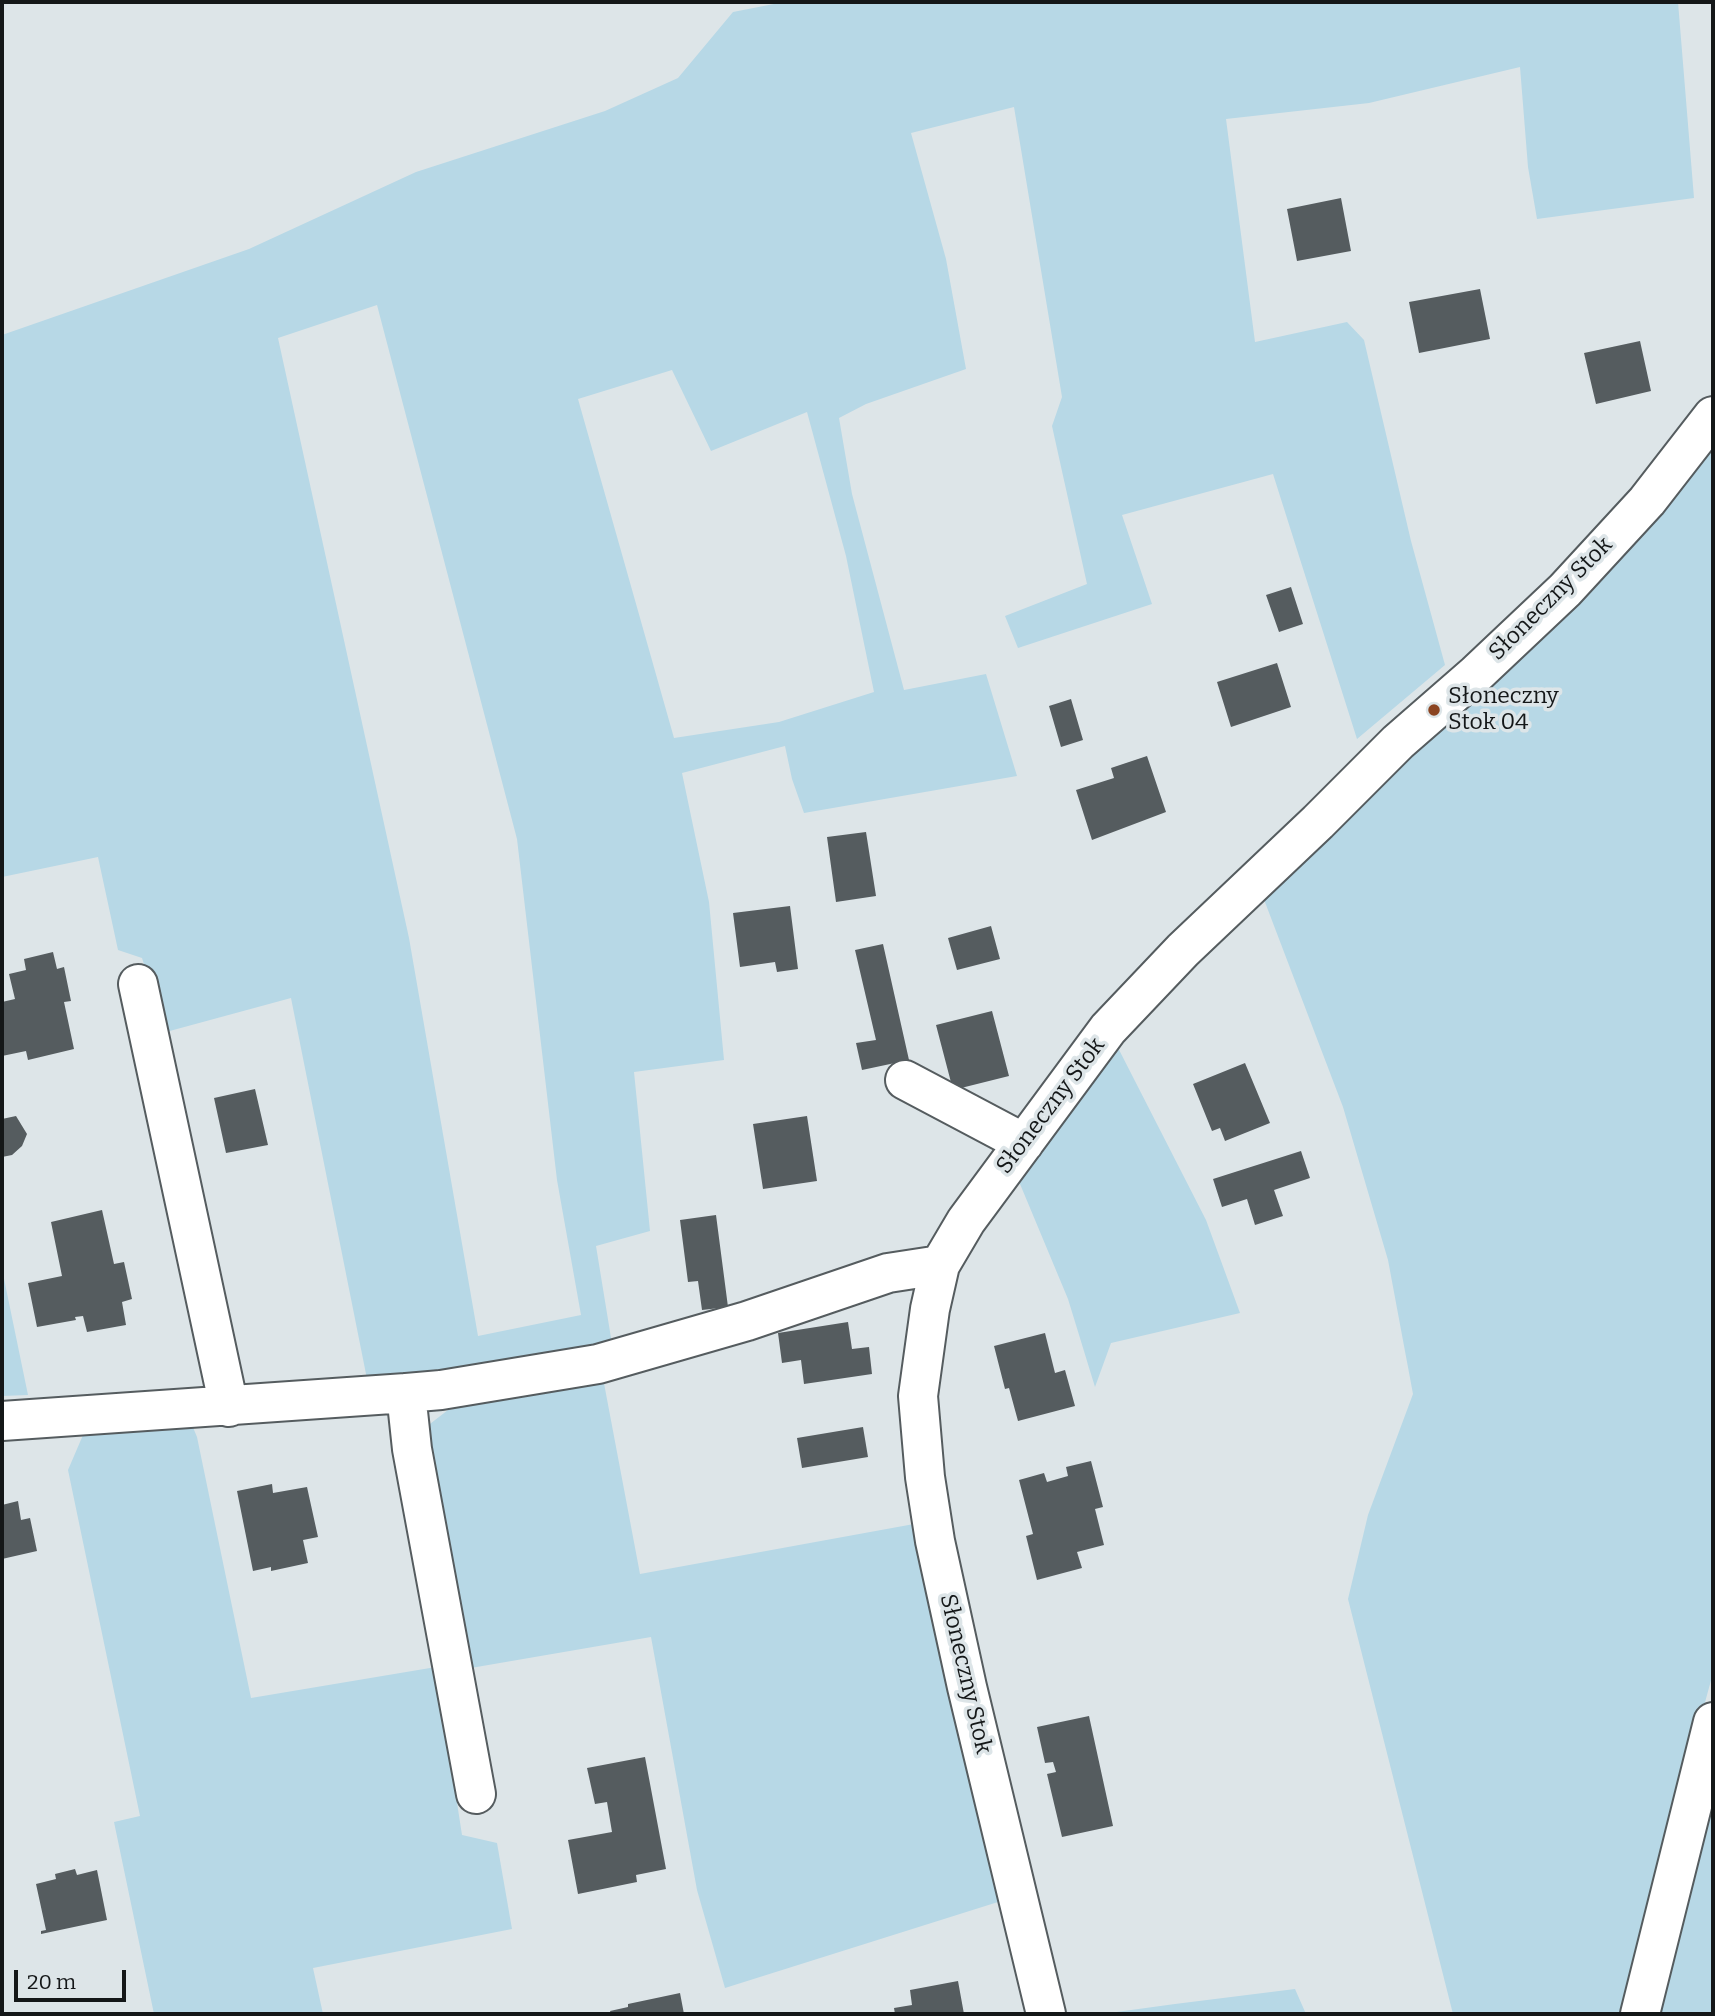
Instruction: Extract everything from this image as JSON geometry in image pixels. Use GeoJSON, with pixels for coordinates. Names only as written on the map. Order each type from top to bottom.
{"type":"FeatureCollection","features":[{"type":"Feature","properties":{"kind":"street","name":"Słoneczny Stok"},"geometry":{"type":"LineString","coordinates":[[1045,2014],[967,1687],[925,1477],[918,1396],[930,1309],[940,1265],[966,1220],[1108,1029],[1182,950],[1398,743],[1565,590],[1647,501],[1713,416]]}},
{"type":"Feature","properties":{"kind":"street"},"geometry":{"type":"LineString","coordinates":[[138,984],[229,1407]]}},
{"type":"Feature","properties":{"kind":"street"},"geometry":{"type":"LineString","coordinates":[[905,1080],[1024,1143]]}},
{"type":"Feature","properties":{"kind":"street"},"geometry":{"type":"LineString","coordinates":[[2,1422],[441,1390],[598,1364],[747,1321],[888,1273],[940,1265]]}},
{"type":"Feature","properties":{"kind":"street"},"geometry":{"type":"LineString","coordinates":[[406,1393],[412,1449],[476,1794]]}},
{"type":"Feature","properties":{"kind":"street"},"geometry":{"type":"LineString","coordinates":[[1640,2014],[1713,1722]]}},
{"type":"Feature","properties":{"kind":"shaded area"},"geometry":{"type":"Polygon","coordinates":[[[784,2],[1678,2],[1694,198],[1537,219],[1528,167],[1520,67],[1369,103],[1226,119],[1255,342],[1347,322],[1364,340],[1411,541],[1445,665],[1357,739],[1273,474],[1122,515],[1152,604],[1018,648],[1005,616],[1087,584],[1052,426],[1062,397],[1014,107],[911,133],[946,259],[966,369],[866,404],[839,418],[852,494],[904,690],[986,674],[1017,776],[804,813],[792,779],[785,746],[682,773],[709,902],[724,1060],[634,1072],[650,1231],[596,1246],[612,1344],[475,1372],[367,1379],[291,998],[166,1032],[142,958],[118,950],[98,857],[2,877],[2,335],[249,249],[416,172],[605,111],[678,78],[733,12],[784,2]],[[377,305],[278,338],[409,938],[478,1336],[581,1315],[557,1180],[517,839],[377,305]],[[672,370],[578,399],[674,738],[779,722],[874,692],[846,556],[807,412],[711,451],[672,370]]]}},
{"type":"Feature","properties":{"kind":"shaded area"},"geometry":{"type":"Polygon","coordinates":[[[1713,447],[1713,1673],[1620,2014],[1453,2014],[1348,1599],[1368,1515],[1413,1394],[1388,1260],[1343,1107],[1260,889],[1655,517],[1713,447]]]}},
{"type":"Feature","properties":{"kind":"shaded area"},"geometry":{"type":"Polygon","coordinates":[[[1113,1038],[1206,1220],[1240,1313],[1111,1343],[1095,1387],[1068,1299],[1015,1172],[1113,1038]]]}},
{"type":"Feature","properties":{"kind":"shaded area"},"geometry":{"type":"Polygon","coordinates":[[[2,1269],[28,1395],[2,1396],[2,1269]]]}},
{"type":"Feature","properties":{"kind":"shaded area"},"geometry":{"type":"Polygon","coordinates":[[[603,1378],[640,1574],[914,1524],[998,1902],[725,1988],[697,1890],[651,1637],[465,1669],[426,1427],[448,1410],[603,1378]]]}},
{"type":"Feature","properties":{"kind":"shaded area"},"geometry":{"type":"Polygon","coordinates":[[[192,1425],[197,1437],[251,1698],[436,1667],[462,1835],[497,1843],[512,1929],[313,1968],[323,2014],[154,2014],[114,1822],[140,1816],[68,1470],[83,1435],[192,1425]]]}},
{"type":"Feature","properties":{"kind":"shaded area"},"geometry":{"type":"Polygon","coordinates":[[[1713,1792],[1713,2014],[1654,2014],[1713,1792]]]}},
{"type":"Feature","properties":{"kind":"shaded area"},"geometry":{"type":"Polygon","coordinates":[[[1295,1989],[1306,2014],[1102,2014],[1175,2004],[1295,1989]]]}},
{"type":"Feature","properties":{"kind":"building"},"geometry":{"type":"Polygon","coordinates":[[[1341,198],[1351,251],[1297,261],[1287,209],[1341,198]]]}},
{"type":"Feature","properties":{"kind":"building"},"geometry":{"type":"Polygon","coordinates":[[[1480,289],[1490,339],[1419,353],[1409,302],[1480,289]]]}},
{"type":"Feature","properties":{"kind":"building"},"geometry":{"type":"Polygon","coordinates":[[[1640,341],[1651,391],[1596,404],[1584,353],[1640,341]]]}},
{"type":"Feature","properties":{"kind":"building"},"geometry":{"type":"Polygon","coordinates":[[[1291,587],[1303,624],[1279,632],[1266,595],[1291,587]]]}},
{"type":"Feature","properties":{"kind":"building"},"geometry":{"type":"Polygon","coordinates":[[[1277,663],[1291,707],[1231,727],[1217,682],[1277,663]]]}},
{"type":"Feature","properties":{"kind":"building"},"geometry":{"type":"Polygon","coordinates":[[[1071,699],[1083,740],[1061,747],[1049,706],[1071,699]]]}},
{"type":"Feature","properties":{"kind":"building"},"geometry":{"type":"Polygon","coordinates":[[[1147,756],[1166,812],[1092,840],[1076,790],[1114,778],[1111,768],[1147,756]]]}},
{"type":"Feature","properties":{"kind":"building"},"geometry":{"type":"Polygon","coordinates":[[[866,832],[876,896],[836,902],[827,837],[866,832]]]}},
{"type":"Feature","properties":{"kind":"building"},"geometry":{"type":"Polygon","coordinates":[[[790,906],[798,969],[777,972],[775,962],[740,967],[733,913],[790,906]]]}},
{"type":"Feature","properties":{"kind":"building"},"geometry":{"type":"Polygon","coordinates":[[[991,926],[1000,959],[957,970],[948,938],[991,926]]]}},
{"type":"Feature","properties":{"kind":"building"},"geometry":{"type":"Polygon","coordinates":[[[883,944],[909,1060],[862,1070],[856,1043],[876,1040],[855,950],[883,944]]]}},
{"type":"Feature","properties":{"kind":"building"},"geometry":{"type":"Polygon","coordinates":[[[53,952],[57,969],[64,967],[71,1001],[64,1002],[74,1049],[28,1060],[26,1051],[2,1056],[2,1002],[15,999],[9,974],[26,970],[24,959],[53,952]]]}},
{"type":"Feature","properties":{"kind":"building"},"geometry":{"type":"Polygon","coordinates":[[[992,1011],[1009,1076],[953,1090],[936,1025],[992,1011]]]}},
{"type":"Feature","properties":{"kind":"building"},"geometry":{"type":"Polygon","coordinates":[[[1245,1063],[1270,1123],[1225,1141],[1220,1128],[1212,1131],[1193,1084],[1245,1063]]]}},
{"type":"Feature","properties":{"kind":"building"},"geometry":{"type":"Polygon","coordinates":[[[255,1089],[268,1145],[226,1153],[214,1098],[255,1089]]]}},
{"type":"Feature","properties":{"kind":"building"},"geometry":{"type":"Polygon","coordinates":[[[16,1116],[27,1134],[22,1146],[12,1155],[2,1157],[2,1119],[16,1116]]]}},
{"type":"Feature","properties":{"kind":"building"},"geometry":{"type":"Polygon","coordinates":[[[807,1116],[817,1181],[763,1189],[753,1124],[807,1116]]]}},
{"type":"Feature","properties":{"kind":"building"},"geometry":{"type":"Polygon","coordinates":[[[1301,1151],[1310,1178],[1274,1190],[1283,1216],[1255,1225],[1247,1199],[1222,1207],[1213,1179],[1301,1151]]]}},
{"type":"Feature","properties":{"kind":"building"},"geometry":{"type":"Polygon","coordinates":[[[102,1210],[114,1264],[124,1262],[132,1299],[122,1302],[126,1325],[87,1332],[83,1316],[75,1317],[76,1320],[37,1327],[28,1283],[62,1276],[51,1222],[102,1210]]]}},
{"type":"Feature","properties":{"kind":"building"},"geometry":{"type":"Polygon","coordinates":[[[716,1215],[728,1307],[702,1310],[698,1281],[688,1282],[680,1220],[716,1215]]]}},
{"type":"Feature","properties":{"kind":"building"},"geometry":{"type":"Polygon","coordinates":[[[848,1322],[852,1349],[869,1347],[872,1374],[804,1384],[801,1360],[782,1363],[778,1333],[848,1322]]]}},
{"type":"Feature","properties":{"kind":"building"},"geometry":{"type":"Polygon","coordinates":[[[1045,1333],[1055,1373],[1065,1370],[1075,1406],[1018,1421],[1009,1388],[1005,1389],[994,1346],[1045,1333]]]}},
{"type":"Feature","properties":{"kind":"building"},"geometry":{"type":"Polygon","coordinates":[[[863,1427],[868,1457],[802,1468],[797,1438],[863,1427]]]}},
{"type":"Feature","properties":{"kind":"building"},"geometry":{"type":"Polygon","coordinates":[[[1091,1461],[1103,1507],[1095,1509],[1104,1545],[1077,1552],[1082,1568],[1037,1580],[1026,1536],[1033,1534],[1019,1480],[1044,1473],[1047,1482],[1068,1476],[1066,1467],[1091,1461]]]}},
{"type":"Feature","properties":{"kind":"building"},"geometry":{"type":"Polygon","coordinates":[[[272,1484],[273,1493],[307,1487],[318,1537],[303,1540],[308,1563],[271,1571],[271,1567],[253,1571],[237,1491],[272,1484]]]}},
{"type":"Feature","properties":{"kind":"building"},"geometry":{"type":"Polygon","coordinates":[[[18,1501],[21,1520],[30,1518],[37,1551],[2,1559],[2,1505],[18,1501]]]}},
{"type":"Feature","properties":{"kind":"building"},"geometry":{"type":"Polygon","coordinates":[[[1089,1716],[1113,1826],[1062,1837],[1047,1774],[1056,1772],[1053,1762],[1045,1763],[1037,1727],[1089,1716]]]}},
{"type":"Feature","properties":{"kind":"building"},"geometry":{"type":"Polygon","coordinates":[[[645,1757],[666,1869],[636,1875],[637,1882],[578,1894],[568,1840],[612,1832],[607,1802],[595,1804],[587,1768],[645,1757]]]}},
{"type":"Feature","properties":{"kind":"building"},"geometry":{"type":"Polygon","coordinates":[[[75,1869],[77,1875],[97,1870],[107,1920],[41,1934],[41,1931],[46,1930],[36,1884],[56,1879],[55,1874],[75,1869]]]}},
{"type":"Feature","properties":{"kind":"building"},"geometry":{"type":"Polygon","coordinates":[[[958,1981],[964,2014],[895,2014],[894,2008],[912,2005],[910,1990],[958,1981]]]}},
{"type":"Feature","properties":{"kind":"building"},"geometry":{"type":"Polygon","coordinates":[[[680,1993],[684,2014],[611,2014],[610,2011],[628,2007],[628,2004],[680,1993]]]}},
{"type":"Feature","properties":{"kind":"place","name":"Słoneczny Stok 04"},"geometry":{"type":"Point","coordinates":[1434,710]}}]}
